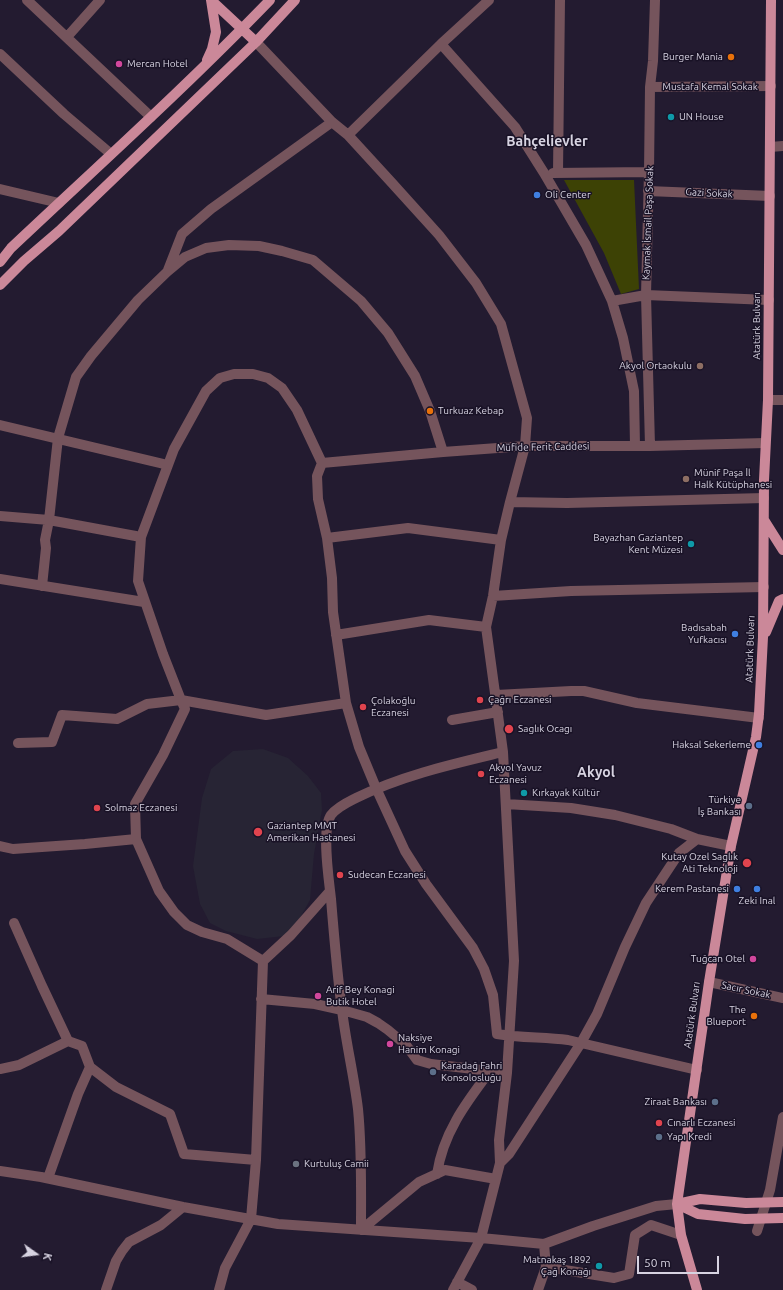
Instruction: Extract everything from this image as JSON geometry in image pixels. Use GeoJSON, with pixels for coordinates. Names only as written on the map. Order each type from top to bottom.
{"type":"FeatureCollection","features":[{"type":"Feature","properties":{"kind":"main road"},"geometry":{"type":"LineString","coordinates":[[211,0],[256,42]]}},
{"type":"Feature","properties":{"kind":"main road"},"geometry":{"type":"LineString","coordinates":[[204,66],[212,49],[216,32],[211,0]]}},
{"type":"Feature","properties":{"kind":"main road"},"geometry":{"type":"LineString","coordinates":[[0,262],[11,248],[151,117],[270,0]]}},
{"type":"Feature","properties":{"kind":"main road"},"geometry":{"type":"LineString","coordinates":[[0,286],[24,261],[59,231],[256,42],[295,0]]}},
{"type":"Feature","properties":{"kind":"main road","name":"Atatürk Bulvarı"},"geometry":{"type":"LineString","coordinates":[[697,1290],[681,1235],[677,1204],[709,982],[731,846],[759,718],[764,637],[764,498],[765,443],[768,400],[771,0]]}},
{"type":"Feature","properties":{"kind":"main road"},"geometry":{"type":"LineString","coordinates":[[764,520],[783,550]]}},
{"type":"Feature","properties":{"kind":"main road"},"geometry":{"type":"LineString","coordinates":[[764,637],[779,601],[783,599]]}},
{"type":"Feature","properties":{"kind":"main road"},"geometry":{"type":"LineString","coordinates":[[677,1204],[700,1199],[746,1203],[783,1202]]}},
{"type":"Feature","properties":{"kind":"main road"},"geometry":{"type":"LineString","coordinates":[[677,1204],[698,1214],[745,1219],[783,1218]]}},
{"type":"Feature","properties":{"kind":"street"},"geometry":{"type":"LineString","coordinates":[[28,0],[151,117]]}},
{"type":"Feature","properties":{"kind":"street"},"geometry":{"type":"LineString","coordinates":[[67,37],[100,0]]}},
{"type":"Feature","properties":{"kind":"street"},"geometry":{"type":"LineString","coordinates":[[348,135],[441,44],[489,0]]}},
{"type":"Feature","properties":{"kind":"street"},"geometry":{"type":"LineString","coordinates":[[558,173],[560,0]]}},
{"type":"Feature","properties":{"kind":"street","name":"Kaymak İsmail Paşa Sokak"},"geometry":{"type":"LineString","coordinates":[[650,446],[646,295],[650,87],[653,61],[655,0]]}},
{"type":"Feature","properties":{"kind":"street"},"geometry":{"type":"LineString","coordinates":[[256,42],[332,122],[348,135],[392,183],[476,283],[501,324],[527,418],[525,446],[501,540],[493,596],[486,627],[503,752],[514,961],[508,1036],[507,1073],[499,1140],[500,1163],[480,1238],[455,1286],[472,1290]]}},
{"type":"Feature","properties":{"kind":"street"},"geometry":{"type":"LineString","coordinates":[[441,44],[515,127],[586,245],[612,302],[623,338],[634,391],[635,446]]}},
{"type":"Feature","properties":{"kind":"street"},"geometry":{"type":"LineString","coordinates":[[0,54],[64,114],[111,154]]}},
{"type":"Feature","properties":{"kind":"street","name":"Mustafa Kemal Sokak"},"geometry":{"type":"LineString","coordinates":[[650,87],[771,86]]}},
{"type":"Feature","properties":{"kind":"street"},"geometry":{"type":"LineString","coordinates":[[167,272],[182,234],[211,209],[332,122]]}},
{"type":"Feature","properties":{"kind":"street"},"geometry":{"type":"LineString","coordinates":[[770,147],[783,146]]}},
{"type":"Feature","properties":{"kind":"street"},"geometry":{"type":"LineString","coordinates":[[544,173],[649,172]]}},
{"type":"Feature","properties":{"kind":"street"},"geometry":{"type":"LineString","coordinates":[[0,190],[60,203]]}},
{"type":"Feature","properties":{"kind":"street","name":"Gazi Sokak"},"geometry":{"type":"LineString","coordinates":[[648,190],[770,196]]}},
{"type":"Feature","properties":{"kind":"street"},"geometry":{"type":"LineString","coordinates":[[42,586],[46,548],[45,540],[49,520],[58,438],[76,378],[91,356],[138,300],[185,257],[206,248],[229,245],[259,246],[313,260],[361,301],[388,332],[415,376],[430,411],[443,452]]}},
{"type":"Feature","properties":{"kind":"street"},"geometry":{"type":"LineString","coordinates":[[612,302],[646,295],[769,300]]}},
{"type":"Feature","properties":{"kind":"street"},"geometry":{"type":"LineString","coordinates":[[264,961],[227,939],[202,932],[187,925],[174,912],[159,891],[136,838],[136,804],[163,755],[185,709],[180,700],[163,654],[138,581],[141,537],[174,449],[206,391],[220,378],[234,374],[253,374],[268,378],[282,388],[297,410],[322,463],[317,476],[318,499],[327,538],[332,578],[333,612],[346,703],[359,747],[405,851],[426,884],[473,948],[482,963],[493,994],[497,1034],[508,1036],[549,1037],[582,1043],[697,1070]]}},
{"type":"Feature","properties":{"kind":"street"},"geometry":{"type":"LineString","coordinates":[[768,400],[783,400]]}},
{"type":"Feature","properties":{"kind":"street"},"geometry":{"type":"LineString","coordinates":[[0,425],[168,465]]}},
{"type":"Feature","properties":{"kind":"street","name":"Müfide Ferit Caddesi"},"geometry":{"type":"LineString","coordinates":[[322,463],[525,446],[650,446],[765,443]]}},
{"type":"Feature","properties":{"kind":"street"},"geometry":{"type":"LineString","coordinates":[[510,502],[567,503],[764,498]]}},
{"type":"Feature","properties":{"kind":"street"},"geometry":{"type":"LineString","coordinates":[[0,516],[49,520],[141,537]]}},
{"type":"Feature","properties":{"kind":"street"},"geometry":{"type":"LineString","coordinates":[[327,538],[408,528],[501,540]]}},
{"type":"Feature","properties":{"kind":"street"},"geometry":{"type":"LineString","coordinates":[[0,579],[144,602]]}},
{"type":"Feature","properties":{"kind":"street"},"geometry":{"type":"LineString","coordinates":[[493,596],[571,591],[764,587]]}},
{"type":"Feature","properties":{"kind":"street"},"geometry":{"type":"LineString","coordinates":[[336,635],[429,620],[486,627]]}},
{"type":"Feature","properties":{"kind":"street"},"geometry":{"type":"LineString","coordinates":[[496,695],[584,691],[636,703],[759,718]]}},
{"type":"Feature","properties":{"kind":"street"},"geometry":{"type":"LineString","coordinates":[[18,743],[52,742],[62,715],[117,719],[147,704],[180,700],[266,715],[346,703]]}},
{"type":"Feature","properties":{"kind":"street"},"geometry":{"type":"LineString","coordinates":[[452,720],[498,712]]}},
{"type":"Feature","properties":{"kind":"street"},"geometry":{"type":"LineString","coordinates":[[361,1230],[361,1174],[358,1109],[342,1010],[327,860],[326,830],[328,822],[331,815],[336,810],[348,802],[376,788],[432,770],[503,752]]}},
{"type":"Feature","properties":{"kind":"street"},"geometry":{"type":"LineString","coordinates":[[506,804],[571,808],[615,815],[671,829],[697,839],[731,846]]}},
{"type":"Feature","properties":{"kind":"street"},"geometry":{"type":"LineString","coordinates":[[0,846],[13,849],[85,844],[136,838]]}},
{"type":"Feature","properties":{"kind":"street"},"geometry":{"type":"LineString","coordinates":[[500,1163],[509,1154],[582,1043],[597,1014],[625,947],[646,903],[679,853],[697,839]]}},
{"type":"Feature","properties":{"kind":"street"},"geometry":{"type":"LineString","coordinates":[[219,1290],[225,1268],[251,1219],[256,1160],[261,999],[264,961],[291,936],[330,891]]}},
{"type":"Feature","properties":{"kind":"street"},"geometry":{"type":"LineString","coordinates":[[14,923],[68,1041],[82,1046],[90,1067],[116,1087],[170,1114],[184,1154],[256,1160]]}},
{"type":"Feature","properties":{"kind":"street","name":"Sacır Sokak"},"geometry":{"type":"LineString","coordinates":[[709,982],[783,998]]}},
{"type":"Feature","properties":{"kind":"street"},"geometry":{"type":"LineString","coordinates":[[261,999],[315,1004],[367,1017],[378,1023],[406,1045],[417,1060],[431,1064],[507,1073]]}},
{"type":"Feature","properties":{"kind":"street"},"geometry":{"type":"LineString","coordinates":[[0,1069],[19,1065],[68,1041]]}},
{"type":"Feature","properties":{"kind":"street"},"geometry":{"type":"LineString","coordinates":[[48,1178],[78,1094],[90,1067]]}},
{"type":"Feature","properties":{"kind":"street"},"geometry":{"type":"LineString","coordinates":[[437,1174],[443,1146],[456,1119],[490,1070]]}},
{"type":"Feature","properties":{"kind":"street"},"geometry":{"type":"LineString","coordinates":[[757,1231],[770,1190],[783,1117]]}},
{"type":"Feature","properties":{"kind":"street"},"geometry":{"type":"LineString","coordinates":[[361,1230],[419,1182],[445,1170],[496,1179]]}},
{"type":"Feature","properties":{"kind":"street"},"geometry":{"type":"LineString","coordinates":[[0,1171],[48,1178],[183,1207],[278,1224],[544,1244],[593,1226],[656,1206],[677,1204]]}},
{"type":"Feature","properties":{"kind":"street"},"geometry":{"type":"LineString","coordinates":[[546,1267],[614,1278],[629,1274],[635,1235],[651,1225],[656,1206]]}},
{"type":"Feature","properties":{"kind":"street"},"geometry":{"type":"LineString","coordinates":[[106,1290],[116,1261],[129,1242],[161,1225],[183,1207]]}},
{"type":"Feature","properties":{"kind":"street"},"geometry":{"type":"LineString","coordinates":[[651,1225],[681,1235]]}},
{"type":"Feature","properties":{"kind":"street"},"geometry":{"type":"LineString","coordinates":[[538,1290],[546,1267],[544,1244]]}},
{"type":"Feature","properties":{"kind":"shaded area","name":"Gaziantep MMT Amerikan Hastanesi"},"geometry":{"type":"Polygon","coordinates":[[[263,749],[288,758],[308,776],[321,793],[322,810],[314,854],[310,900],[300,918],[284,936],[257,939],[226,931],[210,923],[200,904],[193,866],[202,798],[211,769],[233,751],[263,749]]]}},
{"type":"Feature","properties":{"kind":"green space"},"geometry":{"type":"Polygon","coordinates":[[[564,180],[634,180],[639,289],[621,294],[604,253],[564,180]]]}},
{"type":"Feature","properties":{"kind":"place","name":"Burger Mania"},"geometry":{"type":"Point","coordinates":[731,57]}},
{"type":"Feature","properties":{"kind":"place","name":"Mercan Hotel"},"geometry":{"type":"Point","coordinates":[119,64]}},
{"type":"Feature","properties":{"kind":"place","name":"UN House"},"geometry":{"type":"Point","coordinates":[671,117]}},
{"type":"Feature","properties":{"kind":"place","name":"Oli Center"},"geometry":{"type":"Point","coordinates":[537,195]}},
{"type":"Feature","properties":{"kind":"place","name":"Akyol Ortaokulu"},"geometry":{"type":"Point","coordinates":[700,366]}},
{"type":"Feature","properties":{"kind":"place","name":"Turkuaz Kebap"},"geometry":{"type":"Point","coordinates":[430,411]}},
{"type":"Feature","properties":{"kind":"place","name":"Münif Paşa İl Halk Kütüphanesi"},"geometry":{"type":"Point","coordinates":[686,479]}},
{"type":"Feature","properties":{"kind":"place","name":"Bayazhan Gaziantep Kent Müzesi"},"geometry":{"type":"Point","coordinates":[691,544]}},
{"type":"Feature","properties":{"kind":"place","name":"Badısabah Yufkacısı"},"geometry":{"type":"Point","coordinates":[735,634]}},
{"type":"Feature","properties":{"kind":"place","name":"Çağrı Eczanesi"},"geometry":{"type":"Point","coordinates":[480,700]}},
{"type":"Feature","properties":{"kind":"place","name":"Çolakoğlu Eczanesi"},"geometry":{"type":"Point","coordinates":[363,707]}},
{"type":"Feature","properties":{"kind":"place","name":"Saglık Ocagı"},"geometry":{"type":"Point","coordinates":[509,729]}},
{"type":"Feature","properties":{"kind":"place","name":"Haksal Sekerleme"},"geometry":{"type":"Point","coordinates":[759,745]}},
{"type":"Feature","properties":{"kind":"place","name":"Akyol Yavuz Eczanesi"},"geometry":{"type":"Point","coordinates":[481,774]}},
{"type":"Feature","properties":{"kind":"place","name":"Kırkayak Kültür"},"geometry":{"type":"Point","coordinates":[524,793]}},
{"type":"Feature","properties":{"kind":"place","name":"Türkiye İş Bankası"},"geometry":{"type":"Point","coordinates":[749,806]}},
{"type":"Feature","properties":{"kind":"place","name":"Solmaz Eczanesi"},"geometry":{"type":"Point","coordinates":[97,808]}},
{"type":"Feature","properties":{"kind":"place","name":"Gaziantep MMT Amerikan Hastanesi"},"geometry":{"type":"Point","coordinates":[258,832]}},
{"type":"Feature","properties":{"kind":"place","name":"Kutay Ozel Saglık Ati Teknoloji"},"geometry":{"type":"Point","coordinates":[747,863]}},
{"type":"Feature","properties":{"kind":"place","name":"Sudecan Eczanesi"},"geometry":{"type":"Point","coordinates":[340,875]}},
{"type":"Feature","properties":{"kind":"place","name":"Kerem Pastanesi"},"geometry":{"type":"Point","coordinates":[737,889]}},
{"type":"Feature","properties":{"kind":"place","name":"Zeki Inal"},"geometry":{"type":"Point","coordinates":[757,889]}},
{"type":"Feature","properties":{"kind":"place","name":"Tuğcan Otel"},"geometry":{"type":"Point","coordinates":[753,959]}},
{"type":"Feature","properties":{"kind":"place","name":"Arif Bey Konagi Butik Hotel"},"geometry":{"type":"Point","coordinates":[318,996]}},
{"type":"Feature","properties":{"kind":"place","name":"The Blueport"},"geometry":{"type":"Point","coordinates":[754,1016]}},
{"type":"Feature","properties":{"kind":"place","name":"Naksiye Hanim Konagi"},"geometry":{"type":"Point","coordinates":[390,1044]}},
{"type":"Feature","properties":{"kind":"place","name":"Karadağ Fahri Konsolosluğu"},"geometry":{"type":"Point","coordinates":[433,1072]}},
{"type":"Feature","properties":{"kind":"place","name":"Ziraat Bankası"},"geometry":{"type":"Point","coordinates":[715,1102]}},
{"type":"Feature","properties":{"kind":"place","name":"Cınarlı Eczanesi"},"geometry":{"type":"Point","coordinates":[659,1123]}},
{"type":"Feature","properties":{"kind":"place","name":"Yapı Kredi"},"geometry":{"type":"Point","coordinates":[659,1137]}},
{"type":"Feature","properties":{"kind":"place","name":"Kurtuluş Camii"},"geometry":{"type":"Point","coordinates":[296,1164]}},
{"type":"Feature","properties":{"kind":"place","name":"Matnakaş 1892 Çağ Konağı"},"geometry":{"type":"Point","coordinates":[599,1266]}},
{"type":"Feature","properties":{"kind":"district","name":"Bahçelievler"},"geometry":{"type":"Point","coordinates":[547,141]}},
{"type":"Feature","properties":{"kind":"district","name":"Akyol"},"geometry":{"type":"Point","coordinates":[596,772]}}]}
